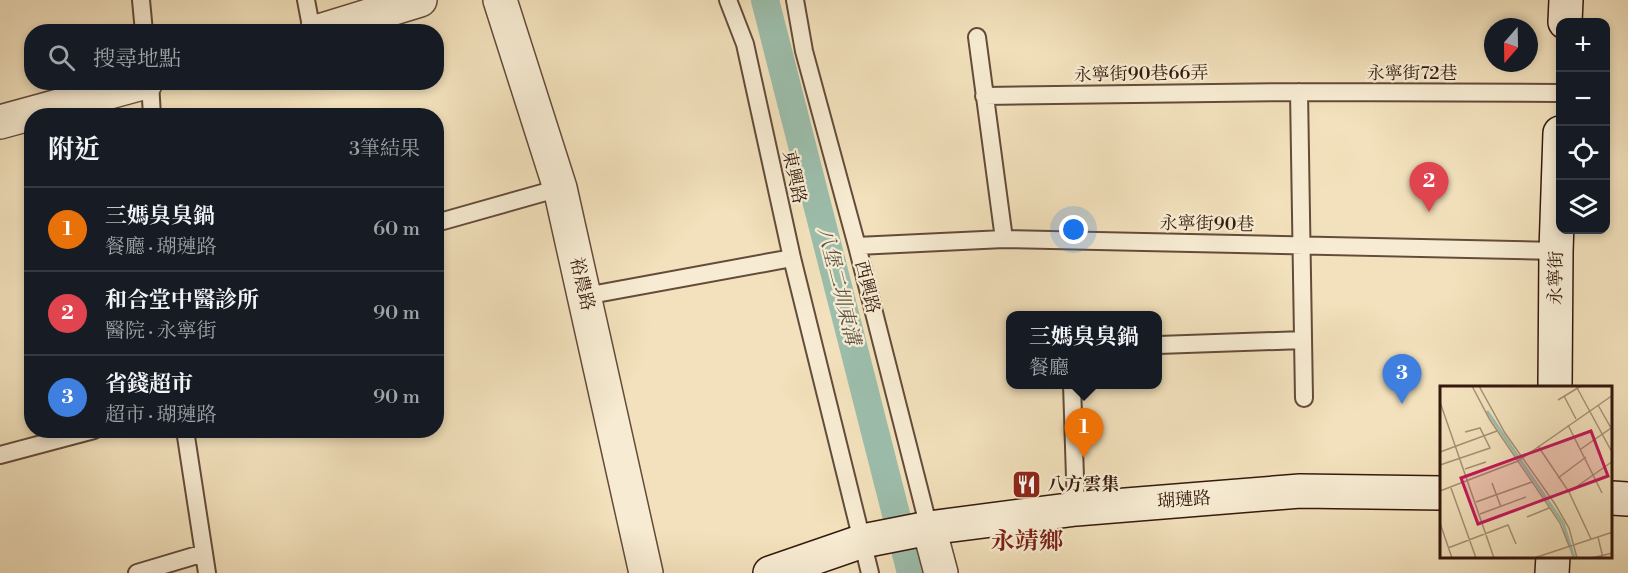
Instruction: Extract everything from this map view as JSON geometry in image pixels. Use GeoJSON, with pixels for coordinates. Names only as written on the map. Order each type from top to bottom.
{"type":"FeatureCollection","features":[{"type":"Feature","properties":{"kind":"street"},"geometry":{"type":"LineString","coordinates":[[340,24],[420,0]]}},
{"type":"Feature","properties":{"kind":"street","name":"裕農路"},"geometry":{"type":"LineString","coordinates":[[500,0],[560,188],[646,573]]}},
{"type":"Feature","properties":{"kind":"street"},"geometry":{"type":"LineString","coordinates":[[1565,18],[1566,0]]}},
{"type":"Feature","properties":{"kind":"street"},"geometry":{"type":"LineString","coordinates":[[52,108],[118,90]]}},
{"type":"Feature","properties":{"kind":"street"},"geometry":{"type":"LineString","coordinates":[[0,122],[24,116]]}},
{"type":"Feature","properties":{"kind":"street","name":"永寧街"},"geometry":{"type":"LineString","coordinates":[[1555,386],[1558,180]]}},
{"type":"Feature","properties":{"kind":"street","name":"瑚璉路"},"geometry":{"type":"LineString","coordinates":[[862,541],[928,528],[1076,508],[1300,491],[1440,494]]}},
{"type":"Feature","properties":{"kind":"street"},"geometry":{"type":"LineString","coordinates":[[1613,498],[1628,499]]}},
{"type":"Feature","properties":{"kind":"street","name":"西興路"},"geometry":{"type":"LineString","coordinates":[[928,528],[941,573]]}},
{"type":"Feature","properties":{"kind":"street"},"geometry":{"type":"LineString","coordinates":[[771,573],[862,541]]}},
{"type":"Feature","properties":{"kind":"street"},"geometry":{"type":"LineString","coordinates":[[1552,573],[1553,558]]}},
{"type":"Feature","properties":{"kind":"lane"},"geometry":{"type":"LineString","coordinates":[[141,0],[143,24]]}},
{"type":"Feature","properties":{"kind":"lane"},"geometry":{"type":"LineString","coordinates":[[306,0],[312,24]]}},
{"type":"Feature","properties":{"kind":"lane","name":"東興路"},"geometry":{"type":"LineString","coordinates":[[728,0],[745,44],[792,258],[870,573]]}},
{"type":"Feature","properties":{"kind":"lane","name":"西興路"},"geometry":{"type":"LineString","coordinates":[[795,0],[804,51],[857,246],[928,528]]}},
{"type":"Feature","properties":{"kind":"lane"},"geometry":{"type":"LineString","coordinates":[[977,37],[1004,239]]}},
{"type":"Feature","properties":{"kind":"lane"},"geometry":{"type":"LineString","coordinates":[[149,90],[151,108]]}},
{"type":"Feature","properties":{"kind":"lane"},"geometry":{"type":"LineString","coordinates":[[1299,92],[1304,398]]}},
{"type":"Feature","properties":{"kind":"lane","name":"永寧街90巷66弄"},"geometry":{"type":"LineString","coordinates":[[984,96],[1299,92]]}},
{"type":"Feature","properties":{"kind":"lane","name":"永寧街72巷"},"geometry":{"type":"LineString","coordinates":[[1299,92],[1556,93]]}},
{"type":"Feature","properties":{"kind":"lane"},"geometry":{"type":"LineString","coordinates":[[444,221],[560,188]]}},
{"type":"Feature","properties":{"kind":"lane","name":"永寧街90巷"},"geometry":{"type":"LineString","coordinates":[[857,246],[1004,239],[1556,251]]}},
{"type":"Feature","properties":{"kind":"lane"},"geometry":{"type":"LineString","coordinates":[[585,296],[792,258]]}},
{"type":"Feature","properties":{"kind":"lane"},"geometry":{"type":"LineString","coordinates":[[1162,345],[1303,340]]}},
{"type":"Feature","properties":{"kind":"lane"},"geometry":{"type":"LineString","coordinates":[[1072,389],[1076,508]]}},
{"type":"Feature","properties":{"kind":"lane"},"geometry":{"type":"LineString","coordinates":[[0,455],[64,438]]}},
{"type":"Feature","properties":{"kind":"lane"},"geometry":{"type":"LineString","coordinates":[[186,438],[207,573]]}},
{"type":"Feature","properties":{"kind":"lane"},"geometry":{"type":"LineString","coordinates":[[137,573],[204,553]]}},
{"type":"Feature","properties":{"kind":"waterway","name":"八堡二圳東溝"},"geometry":{"type":"LineString","coordinates":[[765,0],[911,573]]}},
{"type":"Feature","properties":{"kind":"place","name":"和合堂中醫診所"},"geometry":{"type":"Point","coordinates":[1429,212]}},
{"type":"Feature","properties":{"kind":"place","name":"省錢超市"},"geometry":{"type":"Point","coordinates":[1402,404]}},
{"type":"Feature","properties":{"kind":"place","name":"三媽臭臭鍋"},"geometry":{"type":"Point","coordinates":[1084,458]}},
{"type":"Feature","properties":{"kind":"place","name":"八方雲集"},"geometry":{"type":"Point","coordinates":[1026,484]}},
{"type":"Feature","properties":{"kind":"district","name":"永靖鄉"},"geometry":{"type":"Point","coordinates":[1027,542]}}]}
